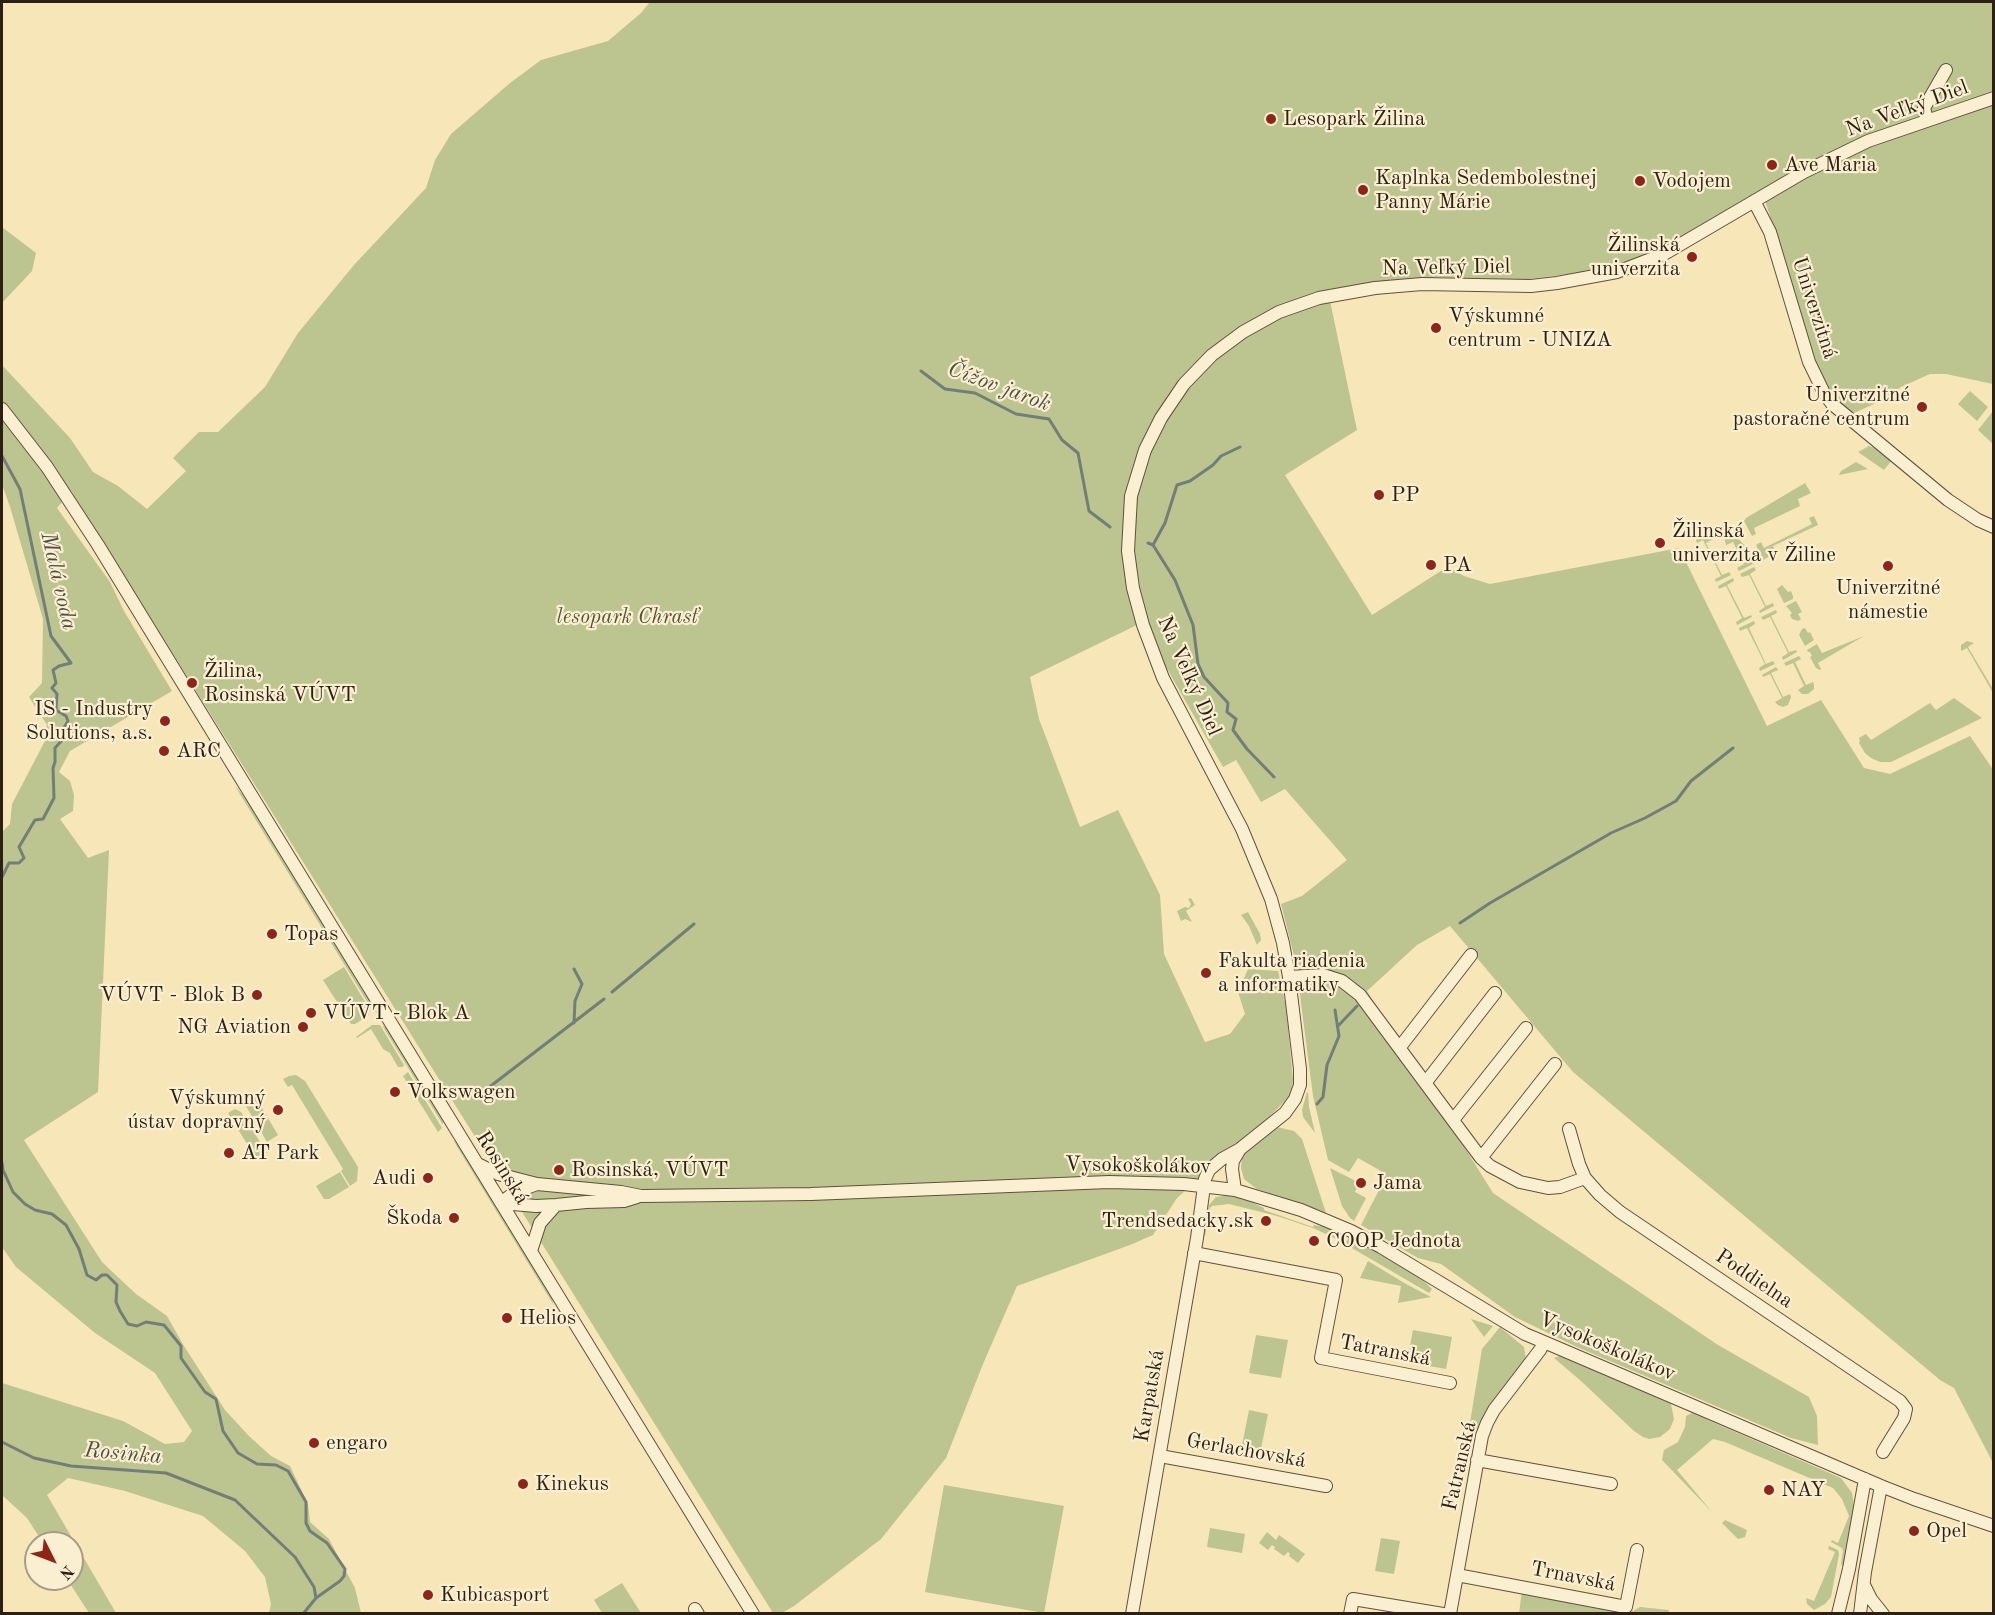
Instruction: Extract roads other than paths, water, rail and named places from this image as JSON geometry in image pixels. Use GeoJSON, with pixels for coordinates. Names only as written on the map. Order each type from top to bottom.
{"type":"FeatureCollection","features":[{"type":"Feature","properties":{"kind":"street"},"geometry":{"type":"LineString","coordinates":[[1927,120],[1924,108],[1946,70]]}},
{"type":"Feature","properties":{"kind":"street","name":"Na Veľký Diel"},"geometry":{"type":"LineString","coordinates":[[1205,1186],[1209,1170],[1222,1159],[1240,1149],[1285,1113],[1298,1092],[1300,1069],[1289,977],[1279,927],[1262,876],[1242,829],[1163,678],[1143,626],[1133,588],[1128,551],[1131,496],[1145,450],[1161,418],[1184,384],[1205,362],[1227,344],[1264,319],[1302,303],[1340,293],[1422,284],[1532,286],[1603,276],[1640,264],[1664,254],[1804,172],[1846,151],[1868,141],[1994,98]]}},
{"type":"Feature","properties":{"kind":"street","name":"Univerzitná"},"geometry":{"type":"LineString","coordinates":[[1754,201],[1770,232],[1809,362],[1824,393],[1833,404],[1948,500],[1978,520],[1994,527]]}},
{"type":"Feature","properties":{"kind":"street","name":"Rosinská"},"geometry":{"type":"LineString","coordinates":[[2,409],[73,505],[753,1614]]}},
{"type":"Feature","properties":{"kind":"street"},"geometry":{"type":"LineString","coordinates":[[1400,1047],[1471,955]]}},
{"type":"Feature","properties":{"kind":"street"},"geometry":{"type":"LineString","coordinates":[[1289,977],[1323,975],[1342,981],[1359,994],[1481,1158],[1506,1176],[1534,1186],[1548,1188],[1560,1187],[1585,1178]]}},
{"type":"Feature","properties":{"kind":"street"},"geometry":{"type":"LineString","coordinates":[[1426,1082],[1495,993]]}},
{"type":"Feature","properties":{"kind":"street"},"geometry":{"type":"LineString","coordinates":[[1453,1120],[1526,1028]]}},
{"type":"Feature","properties":{"kind":"street"},"geometry":{"type":"LineString","coordinates":[[1481,1158],[1555,1064]]}},
{"type":"Feature","properties":{"kind":"street","name":"Poddielna"},"geometry":{"type":"LineString","coordinates":[[1569,1129],[1578,1164],[1585,1178],[1620,1212],[1900,1401],[1906,1409],[1904,1418],[1883,1452]]}},
{"type":"Feature","properties":{"kind":"street"},"geometry":{"type":"LineString","coordinates":[[1235,1190],[1232,1169],[1233,1161],[1240,1149]]}},
{"type":"Feature","properties":{"kind":"street"},"geometry":{"type":"LineString","coordinates":[[477,1163],[498,1174],[537,1184]]}},
{"type":"Feature","properties":{"kind":"street","name":"Vysokoškolákov"},"geometry":{"type":"LineString","coordinates":[[501,1203],[515,1192],[537,1184],[641,1196],[811,1194],[1109,1182],[1205,1186],[1235,1190],[1301,1209],[1351,1231],[1382,1247],[1524,1334],[1881,1486],[1994,1526]]}},
{"type":"Feature","properties":{"kind":"street","name":"Karpatská"},"geometry":{"type":"LineString","coordinates":[[1132,1614],[1205,1186]]}},
{"type":"Feature","properties":{"kind":"street","name":"Vysokoškolákov"},"geometry":{"type":"LineString","coordinates":[[501,1203],[556,1206],[624,1201],[641,1196]]}},
{"type":"Feature","properties":{"kind":"street"},"geometry":{"type":"LineString","coordinates":[[531,1251],[540,1223],[556,1206]]}},
{"type":"Feature","properties":{"kind":"street","name":"Tatranská"},"geometry":{"type":"LineString","coordinates":[[1194,1253],[1336,1280],[1321,1358],[1450,1383]]}},
{"type":"Feature","properties":{"kind":"street","name":"Fatranská"},"geometry":{"type":"LineString","coordinates":[[1450,1614],[1477,1460],[1487,1423],[1544,1342]]}},
{"type":"Feature","properties":{"kind":"street","name":"Gerlachovská"},"geometry":{"type":"LineString","coordinates":[[1160,1456],[1326,1486]]}},
{"type":"Feature","properties":{"kind":"street"},"geometry":{"type":"LineString","coordinates":[[1477,1460],[1611,1484]]}},
{"type":"Feature","properties":{"kind":"street"},"geometry":{"type":"LineString","coordinates":[[1838,1614],[1849,1569],[1865,1479]]}},
{"type":"Feature","properties":{"kind":"street"},"geometry":{"type":"LineString","coordinates":[[1860,1614],[1863,1582],[1881,1486]]}},
{"type":"Feature","properties":{"kind":"street","name":"Trnavská"},"geometry":{"type":"LineString","coordinates":[[1457,1575],[1626,1606],[1637,1550]]}},
{"type":"Feature","properties":{"kind":"street"},"geometry":{"type":"LineString","coordinates":[[1863,1582],[1871,1599],[1883,1614]]}},
{"type":"Feature","properties":{"kind":"street"},"geometry":{"type":"LineString","coordinates":[[1350,1614],[1353,1599],[1443,1614]]}},
{"type":"Feature","properties":{"kind":"waterway","name":"Čížov jarok"},"geometry":{"type":"LineString","coordinates":[[921,371],[945,389],[975,393],[1016,414],[1049,419],[1062,440],[1078,453],[1089,511],[1110,527]]}},
{"type":"Feature","properties":{"kind":"waterway"},"geometry":{"type":"LineString","coordinates":[[1153,545],[1165,523],[1177,485],[1190,481],[1213,465],[1221,456],[1240,447]]}},
{"type":"Feature","properties":{"kind":"waterway","name":"Malá voda"},"geometry":{"type":"LineString","coordinates":[[2,456],[20,489],[51,636],[71,663],[53,670],[56,683],[52,688],[57,694],[56,710],[66,716],[68,721],[63,729],[63,739],[55,748],[54,798],[43,819],[35,820],[19,847],[24,858],[19,863],[9,863],[2,877]]}},
{"type":"Feature","properties":{"kind":"waterway","name":"Čížov jarok"},"geometry":{"type":"LineString","coordinates":[[1148,543],[1153,545],[1175,580],[1193,625],[1198,664],[1204,677],[1228,703],[1227,712],[1236,719],[1233,730],[1247,749],[1274,777]]}},
{"type":"Feature","properties":{"kind":"waterway"},"geometry":{"type":"LineString","coordinates":[[1460,923],[1490,903],[1611,833],[1676,801],[1691,781],[1733,748]]}},
{"type":"Feature","properties":{"kind":"waterway"},"geometry":{"type":"LineString","coordinates":[[612,992],[694,924]]}},
{"type":"Feature","properties":{"kind":"waterway"},"geometry":{"type":"LineString","coordinates":[[574,969],[582,984],[575,1001],[574,1023]]}},
{"type":"Feature","properties":{"kind":"waterway"},"geometry":{"type":"LineString","coordinates":[[479,1095],[604,999]]}},
{"type":"Feature","properties":{"kind":"waterway"},"geometry":{"type":"LineString","coordinates":[[1338,1026],[1357,1006]]}},
{"type":"Feature","properties":{"kind":"waterway","name":"Čížov jarok"},"geometry":{"type":"LineString","coordinates":[[1317,1104],[1323,1097],[1327,1065],[1339,1036],[1335,1010]]}},
{"type":"Feature","properties":{"kind":"waterway","name":"Malá voda"},"geometry":{"type":"LineString","coordinates":[[2,1163],[13,1192],[25,1204],[35,1210],[52,1214],[66,1225],[79,1249],[87,1275],[96,1280],[102,1275],[107,1275],[117,1285],[116,1302],[128,1324],[137,1326],[146,1322],[164,1325],[181,1346],[181,1358],[205,1392],[216,1399],[223,1431],[238,1453],[257,1464],[276,1465],[288,1471],[306,1502],[306,1523],[310,1531],[327,1543],[345,1569],[340,1581],[316,1598]]}},
{"type":"Feature","properties":{"kind":"waterway","name":"Rosinka"},"geometry":{"type":"LineString","coordinates":[[2,1442],[34,1458],[71,1466],[166,1473],[235,1500],[295,1557],[314,1587],[316,1598],[303,1614]]}},
{"type":"Feature","properties":{"kind":"place","name":"Lesopark Žilina"},"geometry":{"type":"Point","coordinates":[1271,119]}},
{"type":"Feature","properties":{"kind":"place","name":"Ave Maria"},"geometry":{"type":"Point","coordinates":[1772,165]}},
{"type":"Feature","properties":{"kind":"place","name":"Vodojem"},"geometry":{"type":"Point","coordinates":[1640,181]}},
{"type":"Feature","properties":{"kind":"place","name":"Kaplnka Sedembolestnej Panny Márie"},"geometry":{"type":"Point","coordinates":[1363,190]}},
{"type":"Feature","properties":{"kind":"place","name":"Žilinská univerzita"},"geometry":{"type":"Point","coordinates":[1692,257]}},
{"type":"Feature","properties":{"kind":"place","name":"Výskumné centrum - UNIZA"},"geometry":{"type":"Point","coordinates":[1436,328]}},
{"type":"Feature","properties":{"kind":"place","name":"Univerzitné pastoračné centrum"},"geometry":{"type":"Point","coordinates":[1922,407]}},
{"type":"Feature","properties":{"kind":"place","name":"PP"},"geometry":{"type":"Point","coordinates":[1379,495]}},
{"type":"Feature","properties":{"kind":"place","name":"Žilinská univerzita v Žiline"},"geometry":{"type":"Point","coordinates":[1660,543]}},
{"type":"Feature","properties":{"kind":"place","name":"PA"},"geometry":{"type":"Point","coordinates":[1431,565]}},
{"type":"Feature","properties":{"kind":"place","name":"Univerzitné námestie"},"geometry":{"type":"Point","coordinates":[1888,566]}},
{"type":"Feature","properties":{"kind":"place","name":"Žilina, Rosinská VÚVT"},"geometry":{"type":"Point","coordinates":[192,683]}},
{"type":"Feature","properties":{"kind":"place","name":"IS - Industry Solutions, a.s."},"geometry":{"type":"Point","coordinates":[165,721]}},
{"type":"Feature","properties":{"kind":"place","name":"ARC"},"geometry":{"type":"Point","coordinates":[164,751]}},
{"type":"Feature","properties":{"kind":"place","name":"Topas"},"geometry":{"type":"Point","coordinates":[272,934]}},
{"type":"Feature","properties":{"kind":"place","name":"Fakulta riadenia a informatiky"},"geometry":{"type":"Point","coordinates":[1206,973]}},
{"type":"Feature","properties":{"kind":"place","name":"VÚVT - Blok B"},"geometry":{"type":"Point","coordinates":[257,995]}},
{"type":"Feature","properties":{"kind":"place","name":"VÚVT - Blok A"},"geometry":{"type":"Point","coordinates":[311,1013]}},
{"type":"Feature","properties":{"kind":"place","name":"NG Aviation"},"geometry":{"type":"Point","coordinates":[303,1027]}},
{"type":"Feature","properties":{"kind":"place","name":"Volkswagen"},"geometry":{"type":"Point","coordinates":[395,1092]}},
{"type":"Feature","properties":{"kind":"place","name":"Výskumný ústav dopravný"},"geometry":{"type":"Point","coordinates":[278,1110]}},
{"type":"Feature","properties":{"kind":"place","name":"AT Park"},"geometry":{"type":"Point","coordinates":[229,1153]}},
{"type":"Feature","properties":{"kind":"place","name":"Rosinská, VÚVT"},"geometry":{"type":"Point","coordinates":[559,1170]}},
{"type":"Feature","properties":{"kind":"place","name":"Audi"},"geometry":{"type":"Point","coordinates":[428,1178]}},
{"type":"Feature","properties":{"kind":"place","name":"Jama"},"geometry":{"type":"Point","coordinates":[1361,1183]}},
{"type":"Feature","properties":{"kind":"place","name":"Škoda"},"geometry":{"type":"Point","coordinates":[454,1218]}},
{"type":"Feature","properties":{"kind":"place","name":"Trendsedacky.sk"},"geometry":{"type":"Point","coordinates":[1266,1221]}},
{"type":"Feature","properties":{"kind":"place","name":"COOP Jednota"},"geometry":{"type":"Point","coordinates":[1314,1241]}},
{"type":"Feature","properties":{"kind":"place","name":"Helios"},"geometry":{"type":"Point","coordinates":[507,1318]}},
{"type":"Feature","properties":{"kind":"place","name":"engaro"},"geometry":{"type":"Point","coordinates":[314,1443]}},
{"type":"Feature","properties":{"kind":"place","name":"Kinekus"},"geometry":{"type":"Point","coordinates":[523,1484]}},
{"type":"Feature","properties":{"kind":"place","name":"NAY"},"geometry":{"type":"Point","coordinates":[1769,1490]}},
{"type":"Feature","properties":{"kind":"place","name":"Opel"},"geometry":{"type":"Point","coordinates":[1914,1531]}},
{"type":"Feature","properties":{"kind":"place","name":"Kubicasport"},"geometry":{"type":"Point","coordinates":[428,1595]}},
{"type":"Feature","properties":{"kind":"park label","name":"lesopark Chrasť"},"geometry":{"type":"Point","coordinates":[628,617]}}]}
